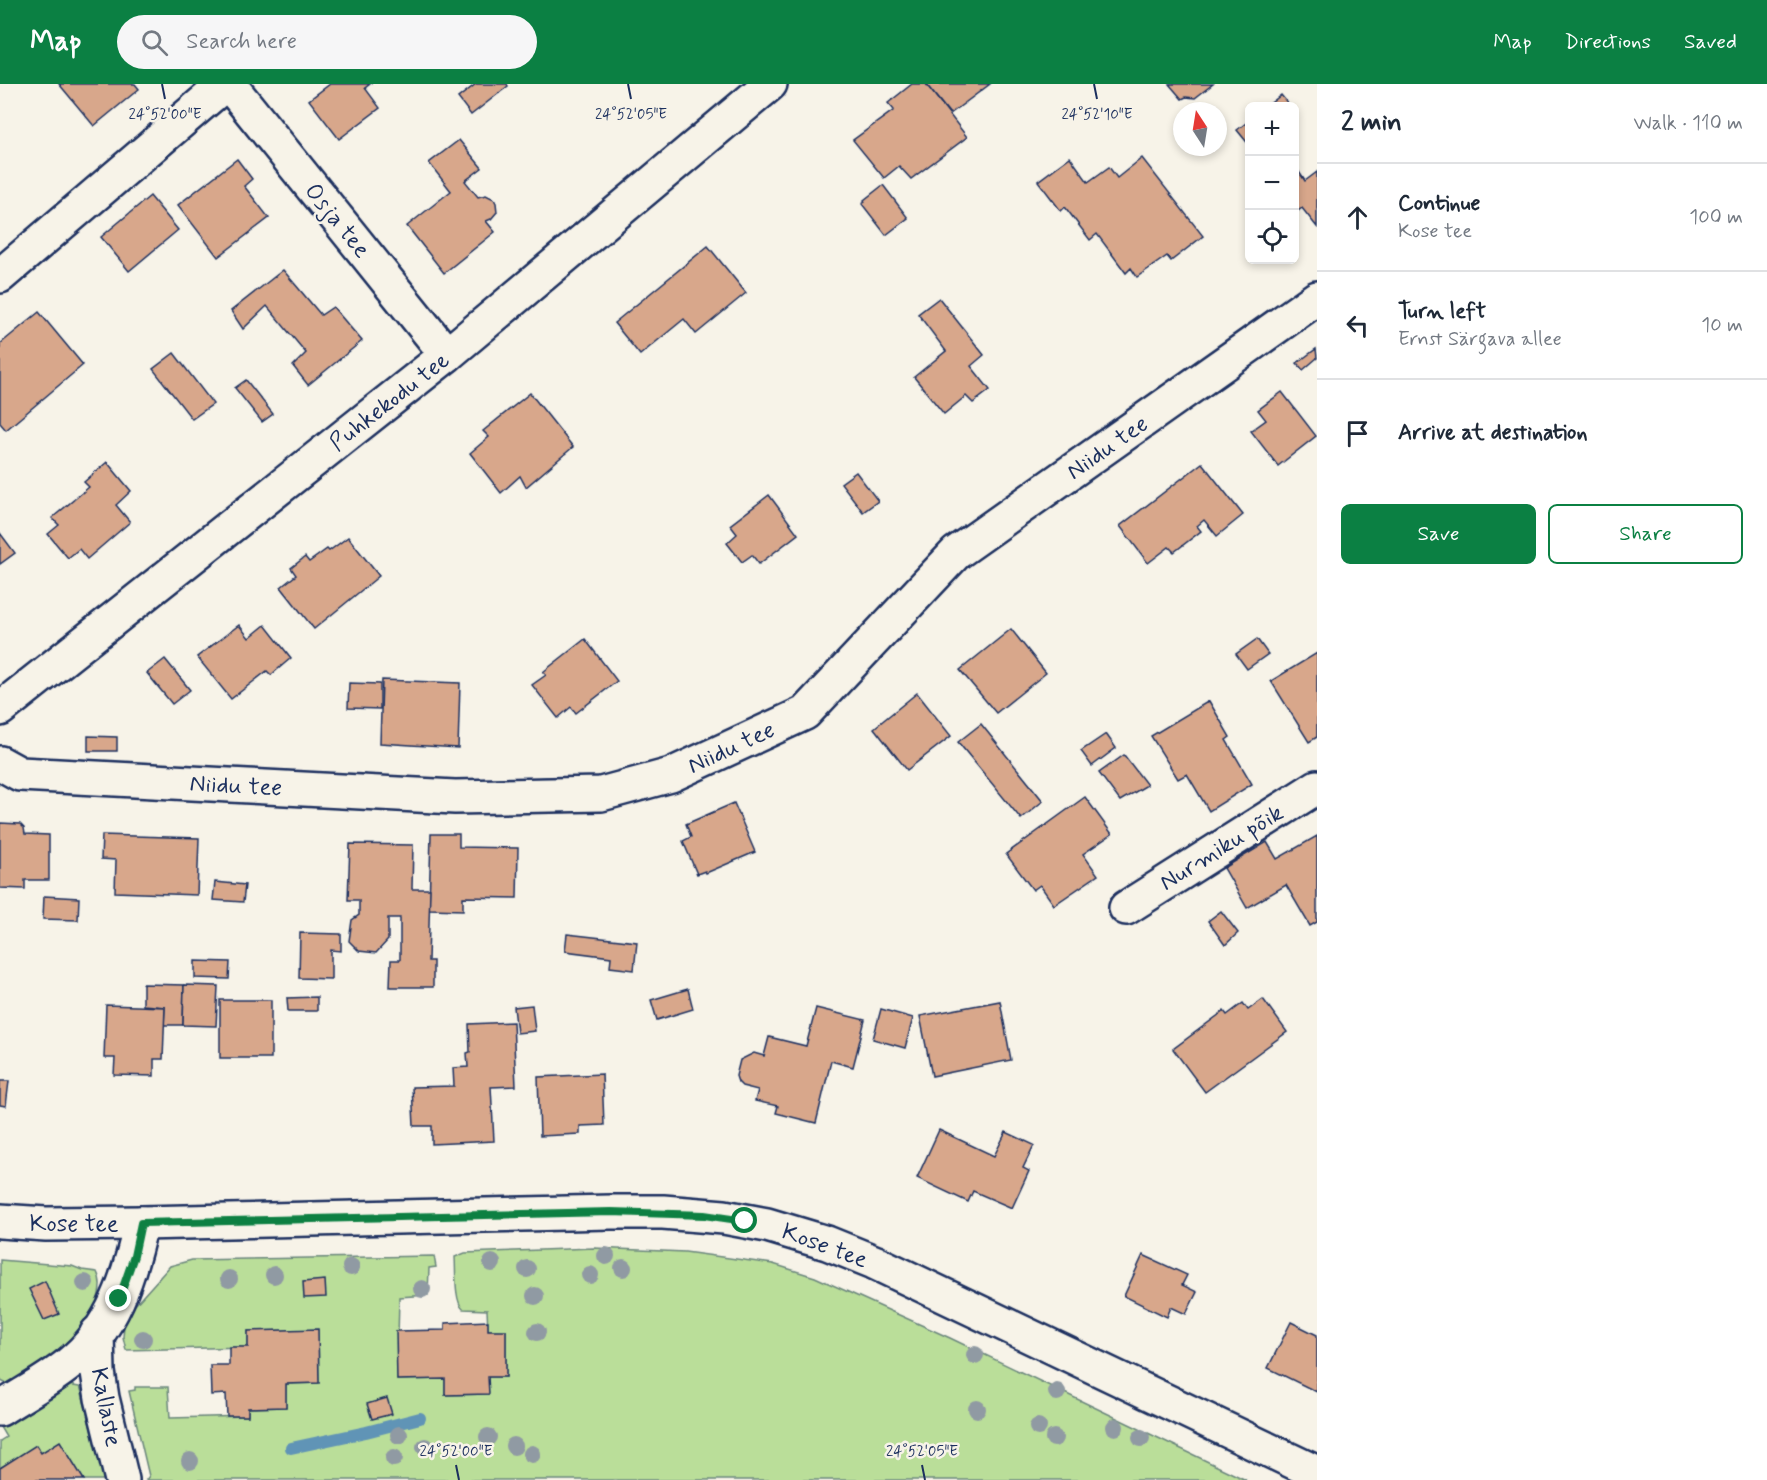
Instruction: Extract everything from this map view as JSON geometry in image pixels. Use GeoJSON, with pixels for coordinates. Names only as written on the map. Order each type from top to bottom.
{"type":"FeatureCollection","features":[{"type":"Feature","properties":{"kind":"street"},"geometry":{"type":"LineString","coordinates":[[0,276],[227,84]]}},
{"type":"Feature","properties":{"kind":"street","name":"Osja tee"},"geometry":{"type":"LineString","coordinates":[[227,84],[447,355]]}},
{"type":"Feature","properties":{"kind":"street","name":"Puhkekodu tee"},"geometry":{"type":"LineString","coordinates":[[0,709],[447,355],[770,84]]}},
{"type":"Feature","properties":{"kind":"street","name":"Niidu tee"},"geometry":{"type":"LineString","coordinates":[[0,763],[20,774],[454,797],[601,794],[671,775],[805,712],[956,553],[1317,298]]}},
{"type":"Feature","properties":{"kind":"street","name":"Nurmiku põik"},"geometry":{"type":"LineString","coordinates":[[1125,908],[1317,787]]}},
{"type":"Feature","properties":{"kind":"street","name":"Kose tee"},"geometry":{"type":"LineString","coordinates":[[0,1221],[46,1224],[141,1223],[611,1212],[704,1215],[766,1225],[827,1243],[874,1262],[1317,1473]]}},
{"type":"Feature","properties":{"kind":"street"},"geometry":{"type":"LineString","coordinates":[[0,1409],[70,1364],[97,1334],[119,1299],[127,1280],[141,1223]]}},
{"type":"Feature","properties":{"kind":"street","name":"Kallaste"},"geometry":{"type":"LineString","coordinates":[[97,1334],[98,1372],[102,1398],[122,1480]]}},
{"type":"Feature","properties":{"kind":"green space"},"geometry":{"type":"Polygon","coordinates":[[[594,1248],[685,1252],[773,1264],[815,1277],[950,1338],[1246,1480],[146,1480],[149,1476],[129,1391],[135,1390],[135,1387],[168,1387],[170,1418],[248,1416],[248,1408],[286,1407],[286,1384],[319,1383],[318,1330],[248,1331],[248,1347],[126,1350],[123,1337],[124,1326],[135,1305],[170,1266],[192,1260],[434,1256],[436,1267],[429,1268],[428,1295],[399,1297],[397,1380],[445,1379],[445,1395],[488,1394],[488,1377],[506,1377],[506,1331],[488,1330],[487,1310],[463,1309],[460,1305],[455,1257],[465,1253],[594,1248]]]}},
{"type":"Feature","properties":{"kind":"green space"},"geometry":{"type":"Polygon","coordinates":[[[0,1260],[72,1266],[97,1272],[100,1281],[97,1303],[78,1334],[50,1359],[9,1385],[1,1381],[0,1377],[0,1260]]]}},
{"type":"Feature","properties":{"kind":"green space"},"geometry":{"type":"Polygon","coordinates":[[[68,1385],[81,1389],[104,1480],[84,1480],[60,1442],[41,1453],[36,1446],[0,1468],[0,1441],[6,1437],[0,1427],[68,1385]]]}},
{"type":"Feature","properties":{"kind":"building"},"geometry":{"type":"Polygon","coordinates":[[[59,84],[135,84],[139,89],[94,126],[59,84]]]}},
{"type":"Feature","properties":{"kind":"building"},"geometry":{"type":"Polygon","coordinates":[[[330,84],[370,84],[365,88],[380,108],[339,139],[309,100],[330,84]]]}},
{"type":"Feature","properties":{"kind":"building"},"geometry":{"type":"Polygon","coordinates":[[[476,84],[507,84],[508,86],[471,115],[458,98],[476,84]]]}},
{"type":"Feature","properties":{"kind":"building"},"geometry":{"type":"Polygon","coordinates":[[[912,84],[926,84],[967,137],[911,179],[899,166],[884,178],[853,140],[894,110],[888,103],[912,84]]]}},
{"type":"Feature","properties":{"kind":"building"},"geometry":{"type":"Polygon","coordinates":[[[926,84],[990,84],[950,114],[926,84]]]}},
{"type":"Feature","properties":{"kind":"building"},"geometry":{"type":"Polygon","coordinates":[[[1169,84],[1213,84],[1195,98],[1182,99],[1169,84]]]}},
{"type":"Feature","properties":{"kind":"building"},"geometry":{"type":"Polygon","coordinates":[[[1281,95],[1287,102],[1272,102],[1281,95]]]}},
{"type":"Feature","properties":{"kind":"building"},"geometry":{"type":"Polygon","coordinates":[[[1245,124],[1245,140],[1237,130],[1245,124]]]}},
{"type":"Feature","properties":{"kind":"building"},"geometry":{"type":"Polygon","coordinates":[[[459,140],[482,168],[465,181],[478,197],[486,195],[494,199],[496,203],[497,212],[486,221],[495,232],[444,273],[407,226],[451,191],[429,163],[459,140]]]}},
{"type":"Feature","properties":{"kind":"building"},"geometry":{"type":"Polygon","coordinates":[[[1070,157],[1088,182],[1109,167],[1117,178],[1142,158],[1203,236],[1171,261],[1167,256],[1137,277],[1131,268],[1126,273],[1097,234],[1090,240],[1065,207],[1061,211],[1038,181],[1070,157]]]}},
{"type":"Feature","properties":{"kind":"building"},"geometry":{"type":"Polygon","coordinates":[[[237,159],[252,179],[244,186],[269,218],[218,257],[178,205],[237,159]]]}},
{"type":"Feature","properties":{"kind":"building"},"geometry":{"type":"Polygon","coordinates":[[[1299,172],[1305,181],[1317,172],[1317,227],[1302,208],[1299,210],[1299,172]]]}},
{"type":"Feature","properties":{"kind":"building"},"geometry":{"type":"Polygon","coordinates":[[[883,185],[908,218],[886,235],[862,204],[883,185]]]}},
{"type":"Feature","properties":{"kind":"building"},"geometry":{"type":"Polygon","coordinates":[[[150,196],[178,230],[129,271],[101,237],[150,196]]]}},
{"type":"Feature","properties":{"kind":"building"},"geometry":{"type":"Polygon","coordinates":[[[708,246],[746,293],[696,334],[684,319],[640,355],[614,323],[708,246]]]}},
{"type":"Feature","properties":{"kind":"building"},"geometry":{"type":"Polygon","coordinates":[[[283,270],[321,315],[333,307],[362,341],[308,385],[293,366],[306,353],[267,306],[243,329],[231,311],[283,270]]]}},
{"type":"Feature","properties":{"kind":"building"},"geometry":{"type":"Polygon","coordinates":[[[939,298],[984,355],[971,366],[990,390],[973,403],[966,396],[944,414],[914,377],[946,351],[918,314],[939,298]]]}},
{"type":"Feature","properties":{"kind":"building"},"geometry":{"type":"Polygon","coordinates":[[[39,312],[83,365],[6,430],[0,423],[0,344],[39,312]]]}},
{"type":"Feature","properties":{"kind":"building"},"geometry":{"type":"Polygon","coordinates":[[[1316,349],[1317,358],[1303,370],[1297,363],[1316,349]]]}},
{"type":"Feature","properties":{"kind":"building"},"geometry":{"type":"Polygon","coordinates":[[[174,353],[213,404],[192,419],[153,369],[174,353]]]}},
{"type":"Feature","properties":{"kind":"building"},"geometry":{"type":"Polygon","coordinates":[[[246,380],[273,414],[262,422],[235,388],[246,380]]]}},
{"type":"Feature","properties":{"kind":"building"},"geometry":{"type":"Polygon","coordinates":[[[1282,392],[1316,436],[1278,466],[1251,431],[1266,420],[1258,410],[1282,392]]]}},
{"type":"Feature","properties":{"kind":"building"},"geometry":{"type":"Polygon","coordinates":[[[530,393],[573,447],[526,487],[520,476],[501,493],[470,453],[489,437],[483,431],[530,393]]]}},
{"type":"Feature","properties":{"kind":"building"},"geometry":{"type":"Polygon","coordinates":[[[107,462],[131,491],[116,505],[130,522],[87,559],[79,549],[68,558],[48,534],[59,525],[52,518],[89,487],[84,482],[107,462]]]}},
{"type":"Feature","properties":{"kind":"building"},"geometry":{"type":"Polygon","coordinates":[[[1202,463],[1243,515],[1217,536],[1204,520],[1197,526],[1201,531],[1174,552],[1169,547],[1148,563],[1120,526],[1202,463]]]}},
{"type":"Feature","properties":{"kind":"building"},"geometry":{"type":"Polygon","coordinates":[[[856,472],[878,501],[863,512],[841,483],[856,472]]]}},
{"type":"Feature","properties":{"kind":"building"},"geometry":{"type":"Polygon","coordinates":[[[769,495],[798,534],[759,564],[752,555],[742,562],[727,543],[737,534],[730,525],[769,495]]]}},
{"type":"Feature","properties":{"kind":"building"},"geometry":{"type":"Polygon","coordinates":[[[0,533],[15,553],[0,564],[0,533]]]}},
{"type":"Feature","properties":{"kind":"building"},"geometry":{"type":"Polygon","coordinates":[[[348,537],[379,576],[314,629],[281,587],[296,575],[291,568],[305,557],[309,562],[348,537]]]}},
{"type":"Feature","properties":{"kind":"building"},"geometry":{"type":"Polygon","coordinates":[[[239,625],[249,638],[265,625],[291,658],[271,675],[267,671],[231,699],[197,657],[239,625]]]}},
{"type":"Feature","properties":{"kind":"building"},"geometry":{"type":"Polygon","coordinates":[[[1011,629],[1046,673],[996,713],[960,670],[1011,629]]]}},
{"type":"Feature","properties":{"kind":"building"},"geometry":{"type":"Polygon","coordinates":[[[585,639],[617,681],[576,713],[571,707],[558,718],[532,685],[546,675],[543,672],[585,639]]]}},
{"type":"Feature","properties":{"kind":"building"},"geometry":{"type":"Polygon","coordinates":[[[1257,639],[1268,654],[1247,669],[1236,654],[1257,639]]]}},
{"type":"Feature","properties":{"kind":"building"},"geometry":{"type":"Polygon","coordinates":[[[1317,653],[1317,737],[1309,742],[1271,681],[1317,653]]]}},
{"type":"Feature","properties":{"kind":"building"},"geometry":{"type":"Polygon","coordinates":[[[165,659],[190,690],[172,704],[147,673],[165,659]]]}},
{"type":"Feature","properties":{"kind":"building"},"geometry":{"type":"Polygon","coordinates":[[[382,680],[460,683],[458,748],[380,743],[382,680]]]}},
{"type":"Feature","properties":{"kind":"building"},"geometry":{"type":"Polygon","coordinates":[[[349,683],[380,684],[380,709],[348,708],[349,683]]]}},
{"type":"Feature","properties":{"kind":"building"},"geometry":{"type":"Polygon","coordinates":[[[917,693],[951,736],[907,770],[874,728],[917,693]]]}},
{"type":"Feature","properties":{"kind":"building"},"geometry":{"type":"Polygon","coordinates":[[[1209,701],[1230,737],[1226,740],[1252,784],[1209,811],[1187,774],[1178,779],[1151,736],[1209,701]]]}},
{"type":"Feature","properties":{"kind":"building"},"geometry":{"type":"Polygon","coordinates":[[[981,724],[1043,801],[1021,819],[958,742],[981,724]]]}},
{"type":"Feature","properties":{"kind":"building"},"geometry":{"type":"Polygon","coordinates":[[[1106,734],[1116,748],[1092,766],[1081,751],[1106,734]]]}},
{"type":"Feature","properties":{"kind":"building"},"geometry":{"type":"Polygon","coordinates":[[[88,736],[117,737],[117,751],[88,751],[88,736]]]}},
{"type":"Feature","properties":{"kind":"building"},"geometry":{"type":"Polygon","coordinates":[[[1124,755],[1147,785],[1120,801],[1099,773],[1124,755]]]}},
{"type":"Feature","properties":{"kind":"building"},"geometry":{"type":"Polygon","coordinates":[[[1085,797],[1112,834],[1083,854],[1098,875],[1054,905],[1040,885],[1033,890],[1006,854],[1085,797]]]}},
{"type":"Feature","properties":{"kind":"building"},"geometry":{"type":"Polygon","coordinates":[[[734,803],[755,852],[706,873],[705,871],[697,874],[683,841],[691,837],[686,824],[734,803]]]}},
{"type":"Feature","properties":{"kind":"building"},"geometry":{"type":"Polygon","coordinates":[[[0,823],[20,824],[25,834],[49,835],[49,880],[25,880],[25,889],[0,888],[0,823]]]}},
{"type":"Feature","properties":{"kind":"building"},"geometry":{"type":"Polygon","coordinates":[[[431,834],[459,834],[459,847],[518,848],[517,898],[463,897],[463,910],[429,909],[431,834]]]}},
{"type":"Feature","properties":{"kind":"building"},"geometry":{"type":"Polygon","coordinates":[[[102,835],[199,838],[197,895],[115,892],[116,860],[101,859],[102,835]]]}},
{"type":"Feature","properties":{"kind":"building"},"geometry":{"type":"Polygon","coordinates":[[[1317,836],[1317,922],[1310,926],[1286,885],[1247,908],[1224,868],[1267,842],[1277,859],[1317,836]]]}},
{"type":"Feature","properties":{"kind":"building"},"geometry":{"type":"Polygon","coordinates":[[[350,844],[413,845],[412,889],[430,889],[428,961],[433,961],[433,987],[390,987],[391,960],[400,960],[400,918],[388,918],[388,940],[376,953],[359,951],[349,941],[352,920],[359,915],[359,900],[348,900],[350,844]]]}},
{"type":"Feature","properties":{"kind":"building"},"geometry":{"type":"Polygon","coordinates":[[[215,882],[245,885],[243,902],[213,900],[215,882]]]}},
{"type":"Feature","properties":{"kind":"building"},"geometry":{"type":"Polygon","coordinates":[[[44,896],[79,898],[78,920],[43,919],[44,896]]]}},
{"type":"Feature","properties":{"kind":"building"},"geometry":{"type":"Polygon","coordinates":[[[1221,911],[1238,933],[1225,945],[1208,921],[1221,911]]]}},
{"type":"Feature","properties":{"kind":"building"},"geometry":{"type":"Polygon","coordinates":[[[300,933],[341,934],[341,951],[331,950],[331,979],[299,978],[300,933]]]}},
{"type":"Feature","properties":{"kind":"building"},"geometry":{"type":"Polygon","coordinates":[[[567,934],[637,942],[634,970],[610,967],[611,957],[565,951],[567,934]]]}},
{"type":"Feature","properties":{"kind":"building"},"geometry":{"type":"Polygon","coordinates":[[[195,961],[230,962],[229,979],[195,978],[195,961]]]}},
{"type":"Feature","properties":{"kind":"building"},"geometry":{"type":"Polygon","coordinates":[[[143,984],[184,985],[183,1025],[164,1025],[165,1007],[143,1005],[143,984]]]}},
{"type":"Feature","properties":{"kind":"building"},"geometry":{"type":"Polygon","coordinates":[[[184,985],[218,986],[216,1026],[183,1025],[184,985]]]}},
{"type":"Feature","properties":{"kind":"building"},"geometry":{"type":"Polygon","coordinates":[[[688,989],[693,1009],[657,1020],[651,1000],[688,989]]]}},
{"type":"Feature","properties":{"kind":"building"},"geometry":{"type":"Polygon","coordinates":[[[317,997],[317,1011],[288,1011],[287,998],[317,997]]]}},
{"type":"Feature","properties":{"kind":"building"},"geometry":{"type":"Polygon","coordinates":[[[1263,999],[1287,1032],[1205,1092],[1173,1049],[1224,1011],[1227,1015],[1243,1003],[1248,1010],[1263,999]]]}},
{"type":"Feature","properties":{"kind":"building"},"geometry":{"type":"Polygon","coordinates":[[[220,1000],[271,1000],[271,1058],[220,1058],[220,1000]]]}},
{"type":"Feature","properties":{"kind":"building"},"geometry":{"type":"Polygon","coordinates":[[[1000,1001],[1011,1060],[932,1076],[920,1016],[1000,1001]]]}},
{"type":"Feature","properties":{"kind":"building"},"geometry":{"type":"Polygon","coordinates":[[[106,1005],[165,1007],[163,1059],[154,1059],[154,1076],[114,1075],[115,1058],[104,1058],[106,1005]]]}},
{"type":"Feature","properties":{"kind":"building"},"geometry":{"type":"Polygon","coordinates":[[[532,1005],[535,1031],[517,1033],[514,1007],[532,1005]]]}},
{"type":"Feature","properties":{"kind":"building"},"geometry":{"type":"Polygon","coordinates":[[[816,1008],[865,1020],[853,1067],[831,1061],[816,1123],[776,1113],[778,1106],[755,1101],[758,1090],[742,1086],[736,1076],[740,1060],[754,1053],[764,1056],[769,1037],[806,1046],[816,1008]]]}},
{"type":"Feature","properties":{"kind":"building"},"geometry":{"type":"Polygon","coordinates":[[[881,1009],[913,1018],[905,1048],[873,1039],[881,1009]]]}},
{"type":"Feature","properties":{"kind":"building"},"geometry":{"type":"Polygon","coordinates":[[[513,1022],[516,1086],[491,1087],[494,1141],[432,1144],[432,1126],[414,1126],[412,1087],[454,1086],[453,1068],[468,1067],[469,1024],[513,1022]]]}},
{"type":"Feature","properties":{"kind":"building"},"geometry":{"type":"Polygon","coordinates":[[[602,1074],[604,1125],[580,1126],[580,1134],[540,1136],[538,1077],[602,1074]]]}},
{"type":"Feature","properties":{"kind":"building"},"geometry":{"type":"Polygon","coordinates":[[[0,1081],[9,1081],[6,1106],[0,1105],[0,1081]]]}},
{"type":"Feature","properties":{"kind":"building"},"geometry":{"type":"Polygon","coordinates":[[[939,1130],[994,1156],[1006,1132],[1034,1145],[1023,1168],[1029,1171],[1012,1208],[973,1191],[968,1202],[917,1178],[939,1130]]]}},
{"type":"Feature","properties":{"kind":"building"},"geometry":{"type":"Polygon","coordinates":[[[1143,1255],[1187,1275],[1182,1285],[1197,1292],[1186,1314],[1171,1307],[1167,1317],[1124,1296],[1143,1255]]]}},
{"type":"Feature","properties":{"kind":"building"},"geometry":{"type":"Polygon","coordinates":[[[325,1280],[326,1297],[304,1298],[303,1282],[325,1280]]]}},
{"type":"Feature","properties":{"kind":"building"},"geometry":{"type":"Polygon","coordinates":[[[45,1281],[59,1314],[44,1320],[29,1289],[45,1281]]]}},
{"type":"Feature","properties":{"kind":"building"},"geometry":{"type":"Polygon","coordinates":[[[488,1321],[488,1330],[506,1330],[506,1377],[488,1377],[489,1394],[445,1395],[445,1379],[397,1380],[396,1331],[445,1330],[445,1323],[488,1321]]]}},
{"type":"Feature","properties":{"kind":"building"},"geometry":{"type":"Polygon","coordinates":[[[1291,1322],[1317,1335],[1317,1392],[1268,1368],[1291,1322]]]}},
{"type":"Feature","properties":{"kind":"building"},"geometry":{"type":"Polygon","coordinates":[[[318,1329],[319,1383],[286,1384],[286,1407],[248,1408],[248,1416],[227,1416],[226,1394],[211,1395],[210,1365],[229,1365],[229,1347],[248,1347],[248,1331],[318,1329]]]}},
{"type":"Feature","properties":{"kind":"building"},"geometry":{"type":"Polygon","coordinates":[[[387,1398],[392,1414],[372,1419],[367,1404],[387,1398]]]}},
{"type":"Feature","properties":{"kind":"building"},"geometry":{"type":"Polygon","coordinates":[[[60,1441],[84,1480],[0,1480],[0,1468],[36,1445],[41,1453],[60,1441]]]}},
{"type":"Feature","properties":{"kind":"waterway"},"geometry":{"type":"LineString","coordinates":[[291,1448],[420,1418]]}},
{"type":"Feature","properties":{"kind":"route"},"geometry":{"type":"LineString","coordinates":[[119,1299],[134,1256],[141,1223],[611,1212],[663,1212],[745,1221]]}}]}
